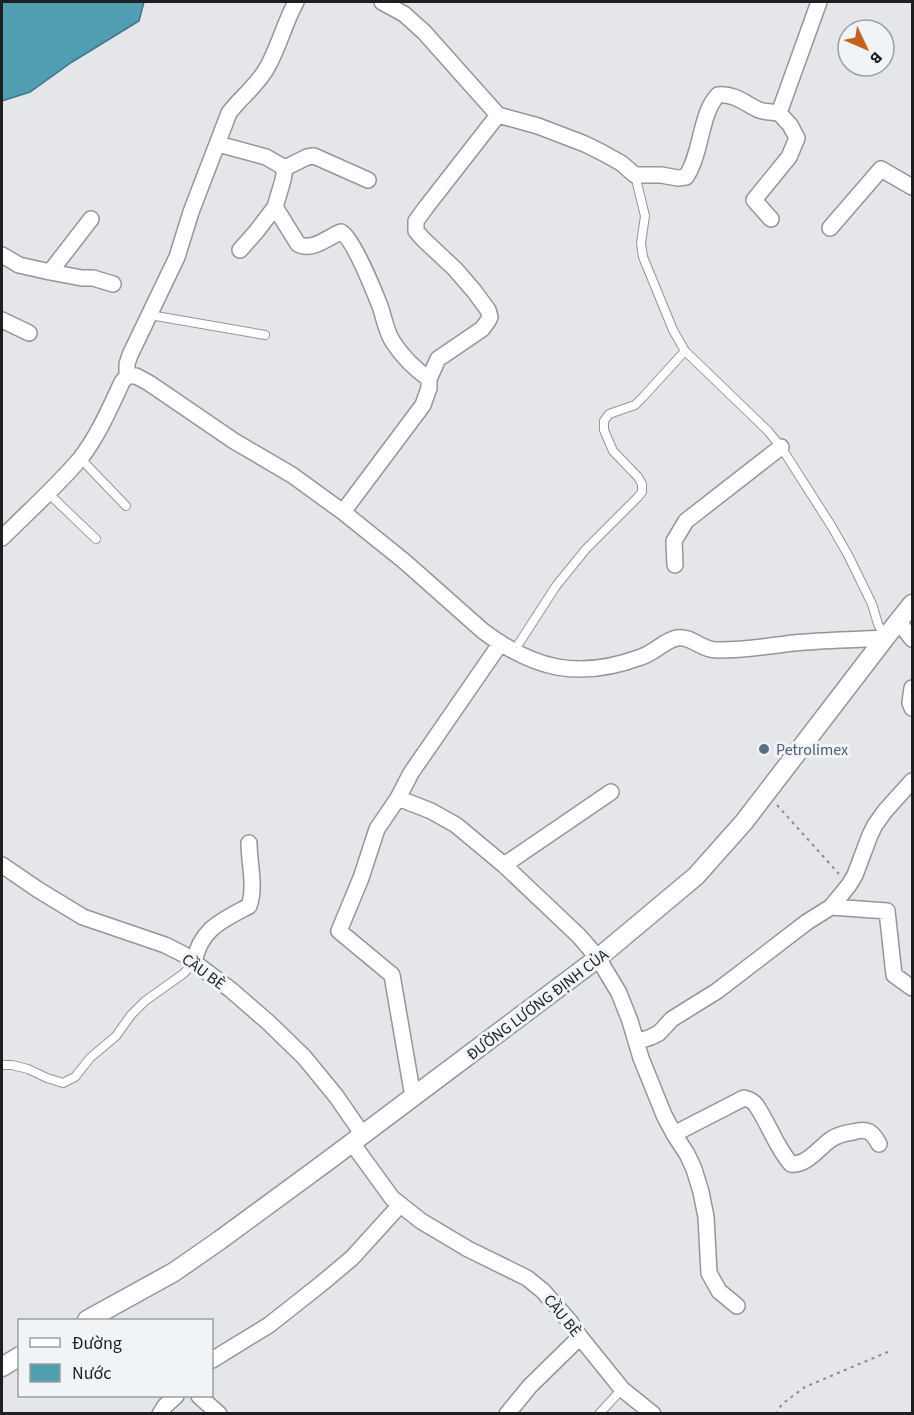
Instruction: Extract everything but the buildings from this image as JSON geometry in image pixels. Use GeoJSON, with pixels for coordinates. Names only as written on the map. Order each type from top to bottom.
{"type":"FeatureCollection","features":[{"type":"Feature","properties":{"kind":"street"},"geometry":{"type":"LineString","coordinates":[[2,538],[80,458],[96,435],[127,376],[130,355],[177,257],[194,204],[229,113],[260,79],[268,66],[296,2]]}},
{"type":"Feature","properties":{"kind":"street"},"geometry":{"type":"LineString","coordinates":[[382,2],[404,14],[424,32],[498,115],[538,126],[585,144],[621,164],[635,175],[686,177],[699,147],[708,109],[718,95],[725,94],[762,111],[779,113],[790,125],[797,138],[789,158],[754,200],[771,219]]}},
{"type":"Feature","properties":{"kind":"street"},"geometry":{"type":"LineString","coordinates":[[779,113],[819,2]]}},
{"type":"Feature","properties":{"kind":"street"},"geometry":{"type":"LineString","coordinates":[[343,512],[423,405],[429,388],[429,379],[438,359],[482,329],[490,317],[488,310],[474,291],[416,231],[416,221],[498,115]]}},
{"type":"Feature","properties":{"kind":"street"},"geometry":{"type":"LineString","coordinates":[[218,144],[266,157],[285,168]]}},
{"type":"Feature","properties":{"kind":"street"},"geometry":{"type":"LineString","coordinates":[[240,250],[275,207],[285,168],[314,156],[368,180]]}},
{"type":"Feature","properties":{"kind":"street"},"geometry":{"type":"LineString","coordinates":[[830,228],[881,169],[912,187]]}},
{"type":"Feature","properties":{"kind":"street"},"geometry":{"type":"LineString","coordinates":[[275,207],[298,244],[303,247],[318,244],[341,232],[346,234],[380,306],[391,340],[410,363],[429,379]]}},
{"type":"Feature","properties":{"kind":"street"},"geometry":{"type":"LineString","coordinates":[[50,272],[91,219]]}},
{"type":"Feature","properties":{"kind":"street"},"geometry":{"type":"LineString","coordinates":[[2,255],[19,265],[82,278],[93,278],[113,284]]}},
{"type":"Feature","properties":{"kind":"street"},"geometry":{"type":"LineString","coordinates":[[2,320],[29,333]]}},
{"type":"Feature","properties":{"kind":"street"},"geometry":{"type":"LineString","coordinates":[[127,376],[136,376],[149,383],[234,441],[292,475],[383,544],[483,631],[500,644],[533,660],[580,670],[598,669],[651,654],[675,638],[684,638],[706,648],[717,650],[885,638]]}},
{"type":"Feature","properties":{"kind":"street"},"geometry":{"type":"LineString","coordinates":[[675,565],[674,541],[686,521],[781,447]]}},
{"type":"Feature","properties":{"kind":"street","name":"ĐƯỜNG LƯƠNG ĐỊNH CỦA"},"geometry":{"type":"LineString","coordinates":[[89,1319],[174,1272],[229,1234],[598,958],[696,876],[744,822],[912,604]]}},
{"type":"Feature","properties":{"kind":"street"},"geometry":{"type":"LineString","coordinates":[[899,622],[912,639]]}},
{"type":"Feature","properties":{"kind":"street"},"geometry":{"type":"LineString","coordinates":[[413,1097],[392,975],[339,931],[361,878],[376,829],[398,798],[411,773],[500,644]]}},
{"type":"Feature","properties":{"kind":"street"},"geometry":{"type":"LineString","coordinates":[[912,688],[910,703],[912,708]]}},
{"type":"Feature","properties":{"kind":"street"},"geometry":{"type":"LineString","coordinates":[[636,1041],[659,1033],[672,1019],[717,991],[807,922],[831,907],[855,875],[875,825],[885,810],[912,782]]}},
{"type":"Feature","properties":{"kind":"street"},"geometry":{"type":"LineString","coordinates":[[504,865],[612,792]]}},
{"type":"Feature","properties":{"kind":"street"},"geometry":{"type":"LineString","coordinates":[[398,798],[431,811],[456,825],[504,865],[579,936],[598,958],[619,993],[655,1093],[674,1134],[694,1169],[706,1217],[709,1273],[719,1291],[737,1306]]}},
{"type":"Feature","properties":{"kind":"street"},"geometry":{"type":"LineString","coordinates":[[194,963],[196,950],[207,932],[216,924],[249,906],[252,883],[249,843]]}},
{"type":"Feature","properties":{"kind":"street","name":"CẦU BÈ"},"geometry":{"type":"LineString","coordinates":[[2,865],[83,917],[165,945],[183,954],[269,1023],[304,1057],[336,1096],[357,1139],[392,1198],[421,1221],[468,1249],[526,1278],[543,1291],[622,1389],[653,1413]]}},
{"type":"Feature","properties":{"kind":"street"},"geometry":{"type":"LineString","coordinates":[[831,907],[887,911],[894,975],[912,988]]}},
{"type":"Feature","properties":{"kind":"street"},"geometry":{"type":"LineString","coordinates":[[674,1134],[744,1098],[755,1104],[791,1164],[799,1164],[833,1138],[844,1133],[869,1131],[879,1144]]}},
{"type":"Feature","properties":{"kind":"street"},"geometry":{"type":"LineString","coordinates":[[213,1359],[269,1325],[321,1284],[352,1258],[400,1204]]}},
{"type":"Feature","properties":{"kind":"street"},"geometry":{"type":"LineString","coordinates":[[507,1413],[530,1386],[580,1337]]}},
{"type":"Feature","properties":{"kind":"street"},"geometry":{"type":"LineString","coordinates":[[2,1367],[18,1357]]}},
{"type":"Feature","properties":{"kind":"street"},"geometry":{"type":"LineString","coordinates":[[160,1413],[174,1397]]}},
{"type":"Feature","properties":{"kind":"street"},"geometry":{"type":"LineString","coordinates":[[201,1397],[219,1413]]}},
{"type":"Feature","properties":{"kind":"lane"},"geometry":{"type":"LineString","coordinates":[[635,175],[645,216],[641,243],[643,257],[684,351],[768,431],[781,447],[848,555],[872,604],[885,638]]}},
{"type":"Feature","properties":{"kind":"lane"},"geometry":{"type":"LineString","coordinates":[[150,315],[265,335]]}},
{"type":"Feature","properties":{"kind":"lane"},"geometry":{"type":"LineString","coordinates":[[514,651],[556,586],[586,549],[642,492],[642,484],[638,477],[613,451],[604,430],[604,421],[609,414],[635,405],[684,351]]}},
{"type":"Feature","properties":{"kind":"lane"},"geometry":{"type":"LineString","coordinates":[[80,458],[126,506]]}},
{"type":"Feature","properties":{"kind":"lane"},"geometry":{"type":"LineString","coordinates":[[48,493],[96,539]]}},
{"type":"Feature","properties":{"kind":"lane"},"geometry":{"type":"LineString","coordinates":[[2,1065],[28,1069],[63,1083],[75,1077],[90,1058],[116,1036],[131,1015],[145,1001],[183,975],[194,963]]}},
{"type":"Feature","properties":{"kind":"lane"},"geometry":{"type":"LineString","coordinates":[[599,1413],[622,1389]]}},
{"type":"Feature","properties":{"kind":"path"},"geometry":{"type":"LineString","coordinates":[[766,793],[849,885]]}},
{"type":"Feature","properties":{"kind":"path"},"geometry":{"type":"LineString","coordinates":[[776,1413],[782,1404],[805,1387],[890,1351]]}},
{"type":"Feature","properties":{"kind":"water"},"geometry":{"type":"Polygon","coordinates":[[[2,2],[144,2],[139,21],[72,62],[30,92],[2,101],[2,2]]]}},
{"type":"Feature","properties":{"kind":"place","name":"Petrolimex"},"geometry":{"type":"Point","coordinates":[764,749]}}]}
